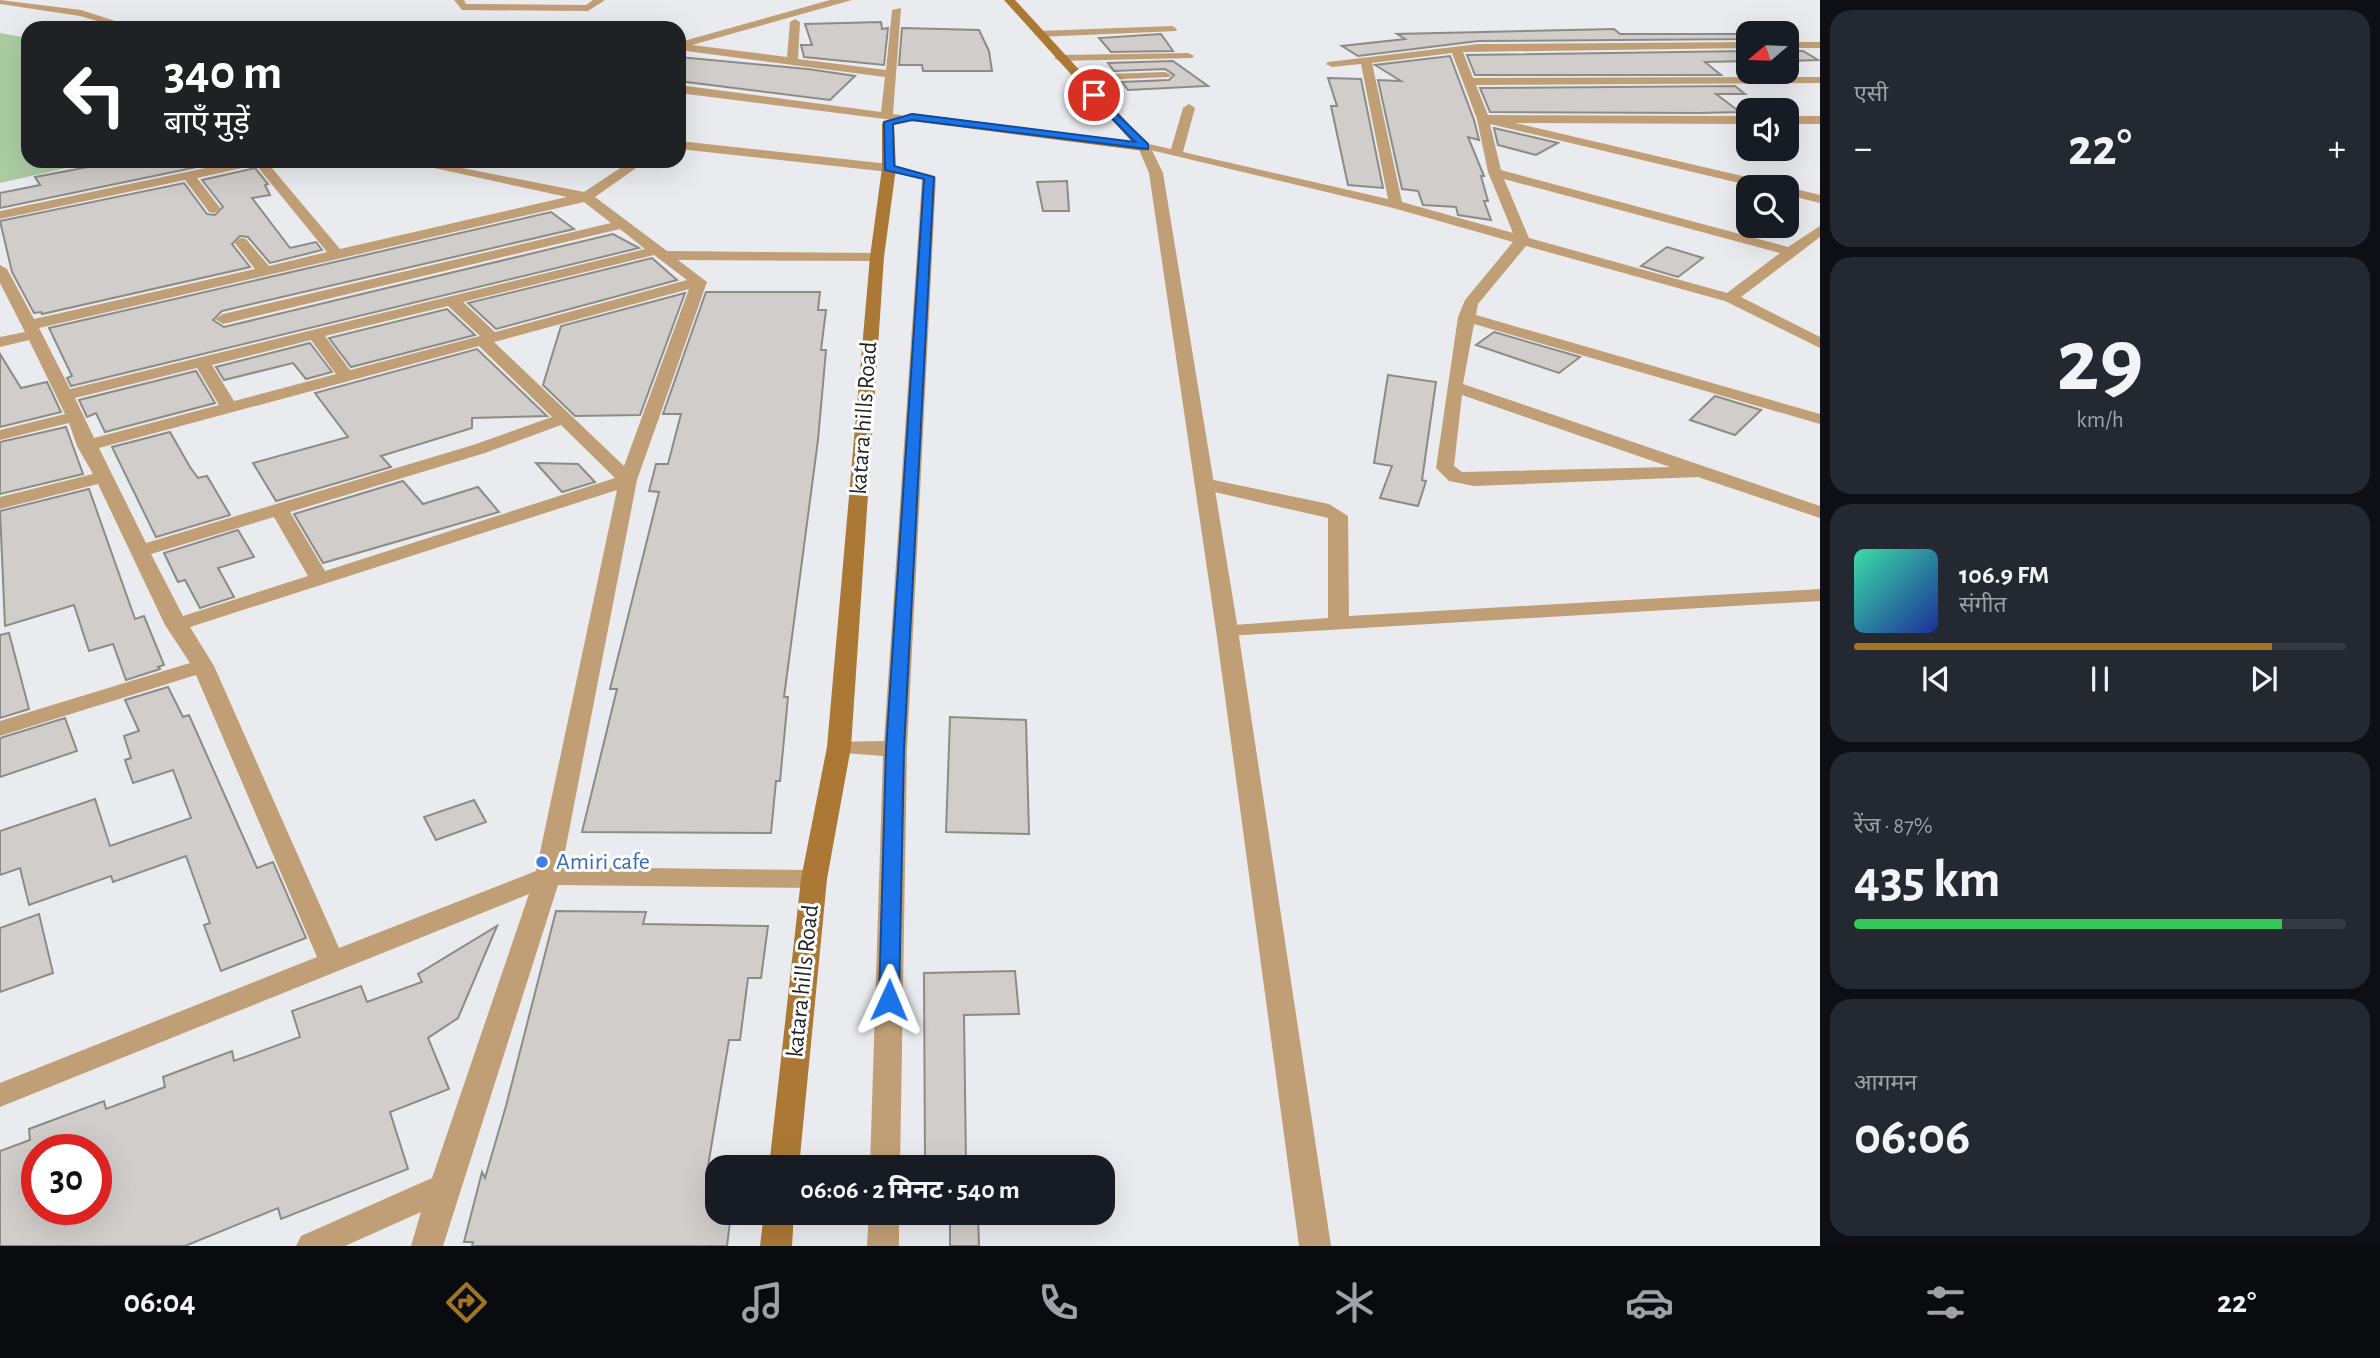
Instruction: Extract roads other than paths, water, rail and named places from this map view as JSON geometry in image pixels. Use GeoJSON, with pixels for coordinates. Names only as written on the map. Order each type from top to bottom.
{"type":"FeatureCollection","features":[{"type":"Feature","properties":{"kind":"main road"},"geometry":{"type":"LineString","coordinates":[[1009,0],[1078,78],[1144,146]]}},
{"type":"Feature","properties":{"kind":"main road"},"geometry":{"type":"LineString","coordinates":[[892,117],[912,117],[1144,146]]}},
{"type":"Feature","properties":{"kind":"main road","name":"katara hills Road"},"geometry":{"type":"LineString","coordinates":[[785,1155],[814,879],[839,747],[877,257],[889,168],[888,122],[892,117]]}},
{"type":"Feature","properties":{"kind":"main road"},"geometry":{"type":"LineString","coordinates":[[776,1246],[778,1225]]}},
{"type":"Feature","properties":{"kind":"street"},"geometry":{"type":"LineString","coordinates":[[459,0],[462,7],[566,4],[588,8],[600,0]]}},
{"type":"Feature","properties":{"kind":"street"},"geometry":{"type":"LineString","coordinates":[[686,44],[760,24],[802,7],[847,0]]}},
{"type":"Feature","properties":{"kind":"street"},"geometry":{"type":"LineString","coordinates":[[0,1],[65,11],[104,21]]}},
{"type":"Feature","properties":{"kind":"street"},"geometry":{"type":"LineString","coordinates":[[65,11],[85,3]]}},
{"type":"Feature","properties":{"kind":"street"},"geometry":{"type":"LineString","coordinates":[[686,90],[892,117],[891,74],[897,9]]}},
{"type":"Feature","properties":{"kind":"street"},"geometry":{"type":"LineString","coordinates":[[792,61],[795,22]]}},
{"type":"Feature","properties":{"kind":"street"},"geometry":{"type":"LineString","coordinates":[[1039,34],[1172,35],[1049,46]]}},
{"type":"Feature","properties":{"kind":"street"},"geometry":{"type":"LineString","coordinates":[[1799,45],[1820,45]]}},
{"type":"Feature","properties":{"kind":"street"},"geometry":{"type":"LineString","coordinates":[[1658,46],[1668,55]]}},
{"type":"Feature","properties":{"kind":"street"},"geometry":{"type":"LineString","coordinates":[[1332,64],[1478,47],[1736,46]]}},
{"type":"Feature","properties":{"kind":"street"},"geometry":{"type":"LineString","coordinates":[[686,47],[891,74]]}},
{"type":"Feature","properties":{"kind":"street"},"geometry":{"type":"LineString","coordinates":[[1457,51],[1483,119],[1495,172],[1523,240]]}},
{"type":"Feature","properties":{"kind":"street"},"geometry":{"type":"LineString","coordinates":[[1060,58],[1188,56]]}},
{"type":"Feature","properties":{"kind":"street"},"geometry":{"type":"LineString","coordinates":[[1366,60],[1396,205]]}},
{"type":"Feature","properties":{"kind":"street"},"geometry":{"type":"LineString","coordinates":[[1677,63],[1697,80]]}},
{"type":"Feature","properties":{"kind":"street"},"geometry":{"type":"LineString","coordinates":[[1078,78],[1165,75]]}},
{"type":"Feature","properties":{"kind":"street"},"geometry":{"type":"LineString","coordinates":[[1468,82],[1820,80]]}},
{"type":"Feature","properties":{"kind":"street"},"geometry":{"type":"LineString","coordinates":[[1176,154],[1189,108]]}},
{"type":"Feature","properties":{"kind":"street"},"geometry":{"type":"LineString","coordinates":[[1483,119],[1736,120]]}},
{"type":"Feature","properties":{"kind":"street"},"geometry":{"type":"LineString","coordinates":[[1483,119],[1736,179]]}},
{"type":"Feature","properties":{"kind":"street"},"geometry":{"type":"LineString","coordinates":[[1799,120],[1820,120]]}},
{"type":"Feature","properties":{"kind":"street"},"geometry":{"type":"LineString","coordinates":[[686,146],[889,168],[929,177],[895,749],[885,1155]]}},
{"type":"Feature","properties":{"kind":"street"},"geometry":{"type":"LineString","coordinates":[[1144,146],[1396,205],[1730,298],[1820,343]]}},
{"type":"Feature","properties":{"kind":"street"},"geometry":{"type":"LineString","coordinates":[[1144,146],[1156,173],[1227,630],[1315,1246]]}},
{"type":"Feature","properties":{"kind":"street"},"geometry":{"type":"LineString","coordinates":[[0,215],[226,168]]}},
{"type":"Feature","properties":{"kind":"street"},"geometry":{"type":"LineString","coordinates":[[265,168],[338,256]]}},
{"type":"Feature","properties":{"kind":"street"},"geometry":{"type":"LineString","coordinates":[[443,168],[586,197],[699,282]]}},
{"type":"Feature","properties":{"kind":"street"},"geometry":{"type":"LineString","coordinates":[[0,342],[33,329],[586,197],[630,168]]}},
{"type":"Feature","properties":{"kind":"street"},"geometry":{"type":"LineString","coordinates":[[1495,172],[1791,252]]}},
{"type":"Feature","properties":{"kind":"street"},"geometry":{"type":"LineString","coordinates":[[189,176],[214,209]]}},
{"type":"Feature","properties":{"kind":"street"},"geometry":{"type":"LineString","coordinates":[[1799,194],[1820,199]]}},
{"type":"Feature","properties":{"kind":"street"},"geometry":{"type":"LineString","coordinates":[[223,319],[623,224]]}},
{"type":"Feature","properties":{"kind":"street"},"geometry":{"type":"LineString","coordinates":[[1730,298],[1820,230]]}},
{"type":"Feature","properties":{"kind":"street"},"geometry":{"type":"LineString","coordinates":[[1523,240],[1470,303],[1454,387],[1445,468],[1455,477],[1474,480],[1700,471]]}},
{"type":"Feature","properties":{"kind":"street"},"geometry":{"type":"LineString","coordinates":[[241,243],[266,272]]}},
{"type":"Feature","properties":{"kind":"street"},"geometry":{"type":"LineString","coordinates":[[64,396],[661,252],[877,257]]}},
{"type":"Feature","properties":{"kind":"street"},"geometry":{"type":"LineString","coordinates":[[0,269],[33,329],[86,446],[176,625],[204,666],[332,962]]}},
{"type":"Feature","properties":{"kind":"street"},"geometry":{"type":"LineString","coordinates":[[86,446],[699,282]]}},
{"type":"Feature","properties":{"kind":"street"},"geometry":{"type":"LineString","coordinates":[[427,1246],[444,1187],[548,876],[628,480],[699,282]]}},
{"type":"Feature","properties":{"kind":"street"},"geometry":{"type":"LineString","coordinates":[[452,301],[487,340],[628,480]]}},
{"type":"Feature","properties":{"kind":"street"},"geometry":{"type":"LineString","coordinates":[[1466,317],[1820,419]]}},
{"type":"Feature","properties":{"kind":"street"},"geometry":{"type":"LineString","coordinates":[[316,335],[347,377]]}},
{"type":"Feature","properties":{"kind":"street"},"geometry":{"type":"LineString","coordinates":[[202,362],[229,408]]}},
{"type":"Feature","properties":{"kind":"street"},"geometry":{"type":"LineString","coordinates":[[1454,387],[1820,512]]}},
{"type":"Feature","properties":{"kind":"street"},"geometry":{"type":"LineString","coordinates":[[0,435],[73,417]]}},
{"type":"Feature","properties":{"kind":"street"},"geometry":{"type":"LineString","coordinates":[[140,551],[479,449],[565,418]]}},
{"type":"Feature","properties":{"kind":"street"},"geometry":{"type":"LineString","coordinates":[[0,503],[103,477]]}},
{"type":"Feature","properties":{"kind":"street"},"geometry":{"type":"LineString","coordinates":[[176,625],[628,480]]}},
{"type":"Feature","properties":{"kind":"street"},"geometry":{"type":"LineString","coordinates":[[1204,484],[1329,510],[1338,516],[1339,625]]}},
{"type":"Feature","properties":{"kind":"street"},"geometry":{"type":"LineString","coordinates":[[278,508],[320,579]]}},
{"type":"Feature","properties":{"kind":"street"},"geometry":{"type":"LineString","coordinates":[[1227,630],[1820,594]]}},
{"type":"Feature","properties":{"kind":"street"},"geometry":{"type":"LineString","coordinates":[[0,729],[204,666]]}},
{"type":"Feature","properties":{"kind":"street"},"geometry":{"type":"LineString","coordinates":[[839,747],[895,749]]}},
{"type":"Feature","properties":{"kind":"street"},"geometry":{"type":"LineString","coordinates":[[0,1095],[548,876],[814,879]]}},
{"type":"Feature","properties":{"kind":"street"},"geometry":{"type":"LineString","coordinates":[[312,1246],[444,1187]]}},
{"type":"Feature","properties":{"kind":"street"},"geometry":{"type":"LineString","coordinates":[[883,1246],[884,1225]]}},
{"type":"Feature","properties":{"kind":"place","name":"Amiri cafe"},"geometry":{"type":"Point","coordinates":[542,862]}}]}
